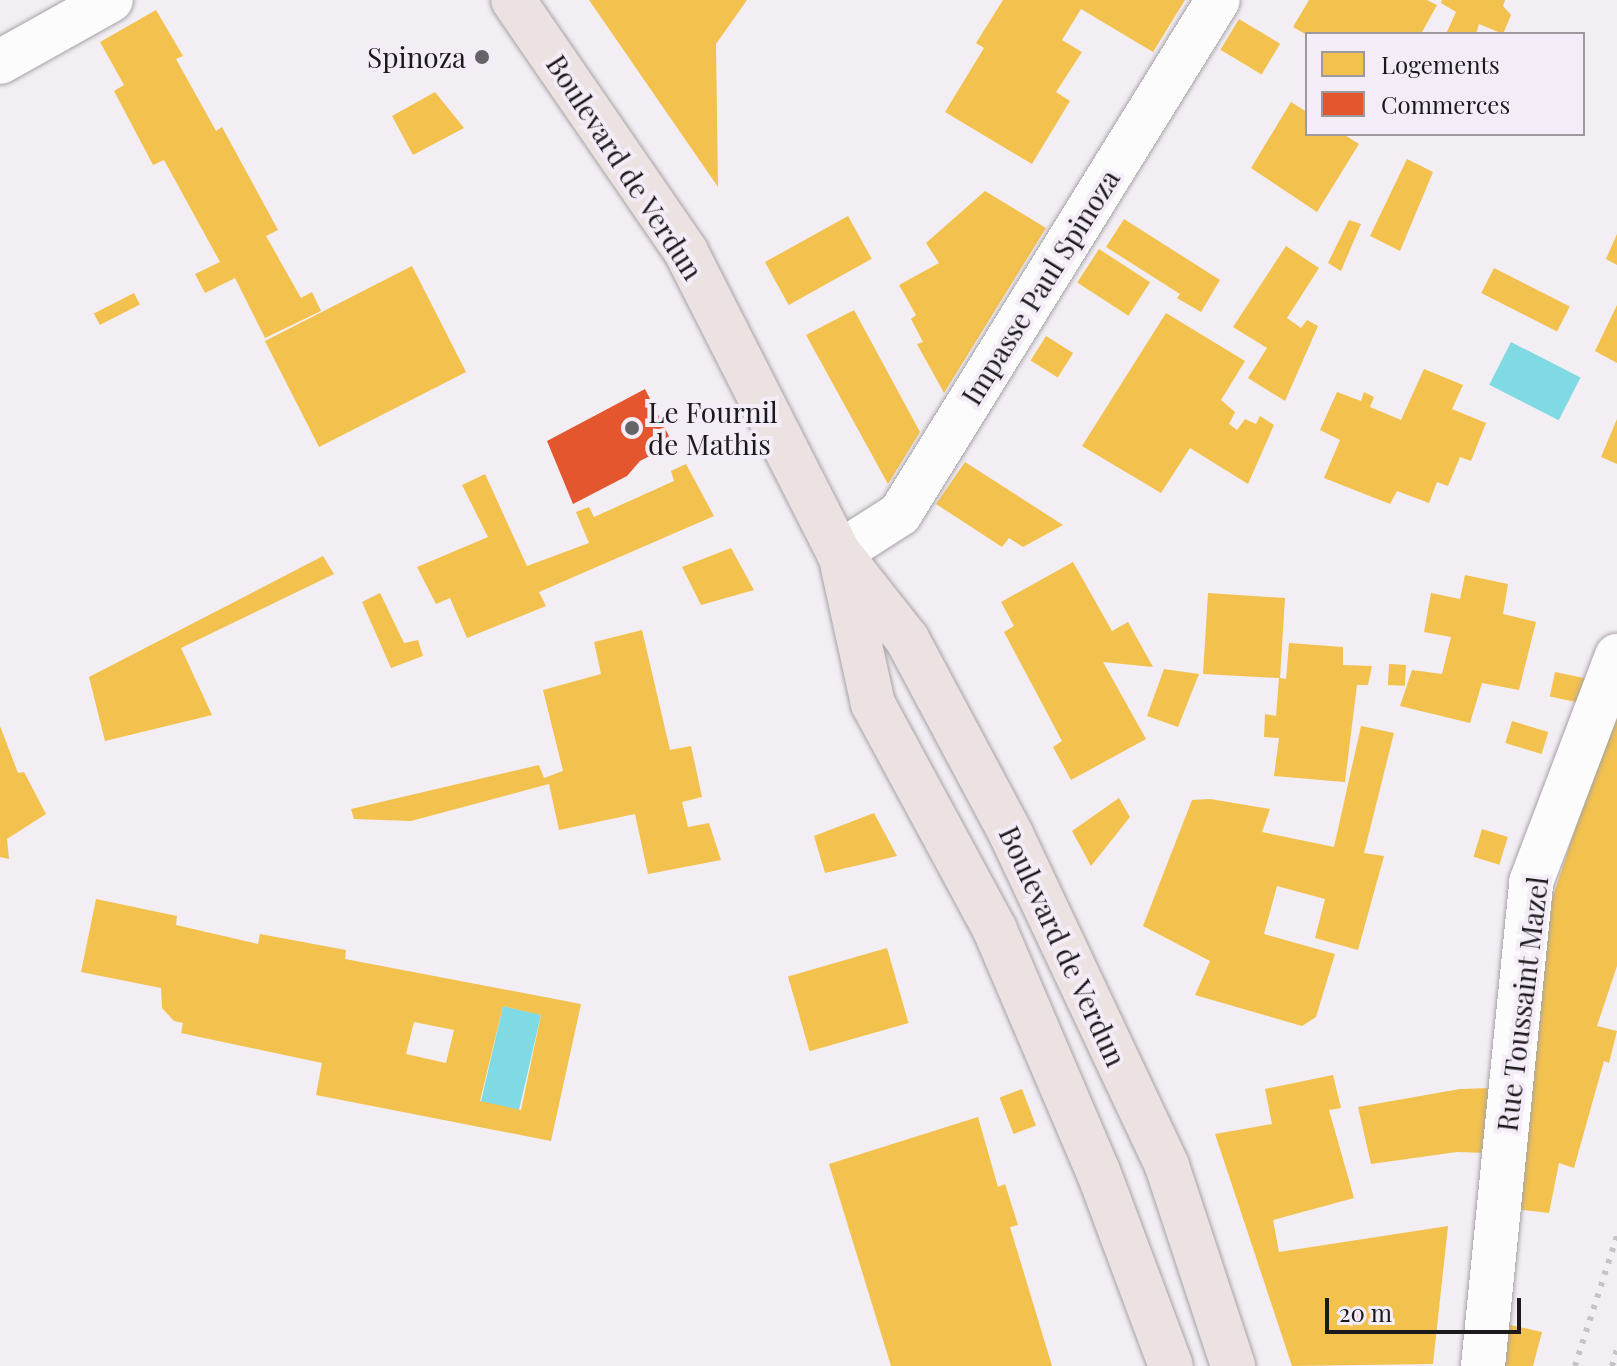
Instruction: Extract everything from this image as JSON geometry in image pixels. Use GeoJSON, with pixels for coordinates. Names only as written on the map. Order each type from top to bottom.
{"type":"FeatureCollection","features":[{"type":"Feature","properties":{"kind":"main road","name":"Boulevard de Verdun"},"geometry":{"type":"LineString","coordinates":[[513,0],[686,252],[839,553],[907,639],[1011,834],[1167,1166],[1233,1366]]}},
{"type":"Feature","properties":{"kind":"main road","name":"Boulevard de Verdun"},"geometry":{"type":"LineString","coordinates":[[839,553],[873,704],[995,930],[1098,1171],[1171,1366]]}},
{"type":"Feature","properties":{"kind":"street"},"geometry":{"type":"LineString","coordinates":[[0,62],[111,0]]}},
{"type":"Feature","properties":{"kind":"street","name":"Impasse Paul Spinoza"},"geometry":{"type":"LineString","coordinates":[[839,553],[900,514],[1218,0]]}},
{"type":"Feature","properties":{"kind":"street","name":"Rue Toussaint Mazel"},"geometry":{"type":"LineString","coordinates":[[1483,1366],[1531,882],[1617,656]]}},
{"type":"Feature","properties":{"kind":"water"},"geometry":{"type":"Polygon","coordinates":[[[1511,342],[1580,377],[1559,420],[1489,385],[1511,342]]]}},
{"type":"Feature","properties":{"kind":"water"},"geometry":{"type":"Polygon","coordinates":[[[503,1006],[541,1015],[519,1110],[481,1101],[503,1006]]]}},
{"type":"Feature","properties":{"kind":"building: Logements"},"geometry":{"type":"Polygon","coordinates":[[[589,0],[747,0],[716,44],[718,187],[589,0]]]}},
{"type":"Feature","properties":{"kind":"building: Logements"},"geometry":{"type":"Polygon","coordinates":[[[1003,0],[1185,0],[1153,52],[1081,9],[1062,40],[1082,52],[1056,92],[1070,101],[1032,164],[945,112],[984,48],[976,43],[1003,0]]]}},
{"type":"Feature","properties":{"kind":"building: Logements"},"geometry":{"type":"Polygon","coordinates":[[[1309,0],[1427,0],[1437,5],[1422,32],[1305,34],[1293,27],[1309,0]]]}},
{"type":"Feature","properties":{"kind":"building: Logements"},"geometry":{"type":"Polygon","coordinates":[[[1442,0],[1505,0],[1503,6],[1511,15],[1504,32],[1479,24],[1477,32],[1447,32],[1456,12],[1441,3],[1442,0]]]}},
{"type":"Feature","properties":{"kind":"building: Logements"},"geometry":{"type":"Polygon","coordinates":[[[156,10],[183,56],[176,59],[216,131],[222,127],[278,230],[266,236],[301,298],[312,292],[321,311],[265,338],[235,278],[205,293],[195,274],[220,262],[164,160],[153,165],[114,91],[124,85],[100,42],[156,10]]]}},
{"type":"Feature","properties":{"kind":"building: Logements"},"geometry":{"type":"Polygon","coordinates":[[[1239,19],[1280,44],[1262,75],[1220,50],[1239,19]]]}},
{"type":"Feature","properties":{"kind":"building: Logements"},"geometry":{"type":"Polygon","coordinates":[[[435,92],[464,128],[413,155],[392,116],[435,92]]]}},
{"type":"Feature","properties":{"kind":"building: Logements"},"geometry":{"type":"Polygon","coordinates":[[[1291,102],[1305,111],[1305,136],[1346,136],[1359,144],[1317,212],[1251,168],[1291,102]]]}},
{"type":"Feature","properties":{"kind":"building: Logements"},"geometry":{"type":"Polygon","coordinates":[[[1407,159],[1433,172],[1400,251],[1370,236],[1407,159]]]}},
{"type":"Feature","properties":{"kind":"building: Logements"},"geometry":{"type":"Polygon","coordinates":[[[985,191],[1046,228],[944,393],[917,344],[923,342],[911,319],[916,315],[899,285],[939,263],[926,243],[985,191]]]}},
{"type":"Feature","properties":{"kind":"building: Logements"},"geometry":{"type":"Polygon","coordinates":[[[848,216],[872,259],[789,305],[765,262],[848,216]]]}},
{"type":"Feature","properties":{"kind":"building: Logements"},"geometry":{"type":"Polygon","coordinates":[[[1124,219],[1220,280],[1201,312],[1177,298],[1180,294],[1106,247],[1124,219]]]}},
{"type":"Feature","properties":{"kind":"building: Logements"},"geometry":{"type":"Polygon","coordinates":[[[1349,220],[1361,224],[1341,271],[1328,263],[1349,220]]]}},
{"type":"Feature","properties":{"kind":"building: Logements"},"geometry":{"type":"Polygon","coordinates":[[[1617,234],[1617,265],[1606,259],[1617,234]]]}},
{"type":"Feature","properties":{"kind":"building: Logements"},"geometry":{"type":"Polygon","coordinates":[[[1286,246],[1319,268],[1287,318],[1301,328],[1307,320],[1318,326],[1285,401],[1248,378],[1267,348],[1233,327],[1286,246]]]}},
{"type":"Feature","properties":{"kind":"building: Logements"},"geometry":{"type":"Polygon","coordinates":[[[1099,249],[1150,282],[1128,316],[1077,283],[1099,249]]]}},
{"type":"Feature","properties":{"kind":"building: Logements"},"geometry":{"type":"Polygon","coordinates":[[[412,266],[466,372],[319,447],[265,341],[412,266]]]}},
{"type":"Feature","properties":{"kind":"building: Logements"},"geometry":{"type":"Polygon","coordinates":[[[1494,268],[1570,307],[1557,332],[1481,293],[1494,268]]]}},
{"type":"Feature","properties":{"kind":"building: Logements"},"geometry":{"type":"Polygon","coordinates":[[[134,293],[140,305],[100,325],[94,313],[134,293]]]}},
{"type":"Feature","properties":{"kind":"building: Logements"},"geometry":{"type":"Polygon","coordinates":[[[1617,305],[1617,363],[1595,351],[1617,305]]]}},
{"type":"Feature","properties":{"kind":"building: Logements"},"geometry":{"type":"Polygon","coordinates":[[[854,310],[920,432],[888,484],[806,335],[854,310]]]}},
{"type":"Feature","properties":{"kind":"building: Logements"},"geometry":{"type":"Polygon","coordinates":[[[1166,313],[1245,361],[1221,400],[1235,412],[1229,424],[1237,430],[1245,419],[1256,424],[1260,416],[1274,425],[1248,484],[1190,448],[1161,493],[1082,446],[1166,313]]]}},
{"type":"Feature","properties":{"kind":"building: Logements"},"geometry":{"type":"Polygon","coordinates":[[[1046,336],[1073,353],[1058,378],[1031,361],[1046,336]]]}},
{"type":"Feature","properties":{"kind":"building: Logements"},"geometry":{"type":"Polygon","coordinates":[[[1424,369],[1463,385],[1452,409],[1486,423],[1471,461],[1460,457],[1448,486],[1437,482],[1429,503],[1397,491],[1390,504],[1324,478],[1340,440],[1320,430],[1337,392],[1361,401],[1364,392],[1374,397],[1370,407],[1401,420],[1424,369]]]}},
{"type":"Feature","properties":{"kind":"building: Logements"},"geometry":{"type":"Polygon","coordinates":[[[1617,419],[1617,464],[1601,457],[1617,419]]]}},
{"type":"Feature","properties":{"kind":"building: Logements"},"geometry":{"type":"Polygon","coordinates":[[[965,462],[1063,525],[1023,547],[1009,538],[1002,547],[936,504],[965,462]]]}},
{"type":"Feature","properties":{"kind":"building: Logements"},"geometry":{"type":"Polygon","coordinates":[[[686,464],[714,516],[539,592],[546,606],[467,638],[450,598],[436,604],[417,567],[488,537],[462,485],[485,474],[527,566],[589,543],[576,512],[589,507],[594,517],[674,481],[671,471],[686,464]]]}},
{"type":"Feature","properties":{"kind":"building: Logements"},"geometry":{"type":"Polygon","coordinates":[[[731,548],[754,590],[701,605],[682,567],[731,548]]]}},
{"type":"Feature","properties":{"kind":"building: Logements"},"geometry":{"type":"Polygon","coordinates":[[[323,556],[334,574],[181,648],[212,715],[105,741],[89,677],[323,556]]]}},
{"type":"Feature","properties":{"kind":"building: Logements"},"geometry":{"type":"Polygon","coordinates":[[[1073,562],[1112,631],[1128,622],[1153,667],[1103,662],[1146,739],[1071,780],[1053,747],[1062,741],[1004,632],[1014,626],[1001,602],[1073,562]]]}},
{"type":"Feature","properties":{"kind":"building: Logements"},"geometry":{"type":"Polygon","coordinates":[[[1465,575],[1508,584],[1503,614],[1536,622],[1519,690],[1482,683],[1470,723],[1400,706],[1412,670],[1442,674],[1451,637],[1424,632],[1431,593],[1460,599],[1465,575]]]}},
{"type":"Feature","properties":{"kind":"building: Logements"},"geometry":{"type":"Polygon","coordinates":[[[380,593],[404,643],[418,640],[423,656],[391,668],[362,602],[380,593]]]}},
{"type":"Feature","properties":{"kind":"building: Logements"},"geometry":{"type":"Polygon","coordinates":[[[1208,593],[1285,598],[1280,678],[1286,679],[1289,643],[1343,647],[1343,665],[1372,666],[1368,685],[1357,685],[1345,782],[1274,776],[1279,738],[1264,737],[1265,714],[1276,716],[1279,678],[1203,674],[1208,593]]]}},
{"type":"Feature","properties":{"kind":"building: Logements"},"geometry":{"type":"Polygon","coordinates":[[[642,630],[670,750],[691,746],[702,797],[682,802],[688,827],[709,823],[721,860],[648,874],[635,814],[559,830],[549,784],[411,821],[354,819],[351,809],[539,765],[544,778],[563,771],[543,690],[601,674],[594,642],[642,630]]]}},
{"type":"Feature","properties":{"kind":"building: Logements"},"geometry":{"type":"Polygon","coordinates":[[[1389,664],[1406,665],[1405,686],[1388,685],[1389,664]]]}},
{"type":"Feature","properties":{"kind":"building: Logements"},"geometry":{"type":"Polygon","coordinates":[[[1164,669],[1199,674],[1178,727],[1147,716],[1164,669]]]}},
{"type":"Feature","properties":{"kind":"building: Logements"},"geometry":{"type":"Polygon","coordinates":[[[1555,672],[1587,679],[1582,703],[1550,696],[1555,672]]]}},
{"type":"Feature","properties":{"kind":"building: Logements"},"geometry":{"type":"Polygon","coordinates":[[[1617,703],[1617,966],[1597,1026],[1617,1031],[1609,1063],[1604,1061],[1574,1168],[1559,1163],[1549,1213],[1515,1209],[1552,899],[1617,703]]]}},
{"type":"Feature","properties":{"kind":"building: Logements"},"geometry":{"type":"Polygon","coordinates":[[[1512,721],[1548,732],[1542,754],[1505,743],[1512,721]]]}},
{"type":"Feature","properties":{"kind":"building: Logements"},"geometry":{"type":"Polygon","coordinates":[[[0,726],[18,773],[24,772],[46,814],[7,839],[9,859],[0,857],[0,726]]]}},
{"type":"Feature","properties":{"kind":"building: Logements"},"geometry":{"type":"Polygon","coordinates":[[[1361,726],[1394,733],[1364,853],[1384,856],[1358,950],[1315,938],[1325,899],[1277,886],[1264,934],[1335,954],[1316,1017],[1302,1026],[1195,995],[1210,961],[1143,926],[1192,800],[1210,799],[1270,809],[1262,832],[1334,847],[1361,726]]]}},
{"type":"Feature","properties":{"kind":"building: Logements"},"geometry":{"type":"Polygon","coordinates":[[[1119,798],[1130,817],[1091,866],[1072,831],[1119,798]]]}},
{"type":"Feature","properties":{"kind":"building: Logements"},"geometry":{"type":"Polygon","coordinates":[[[874,813],[897,856],[825,873],[814,836],[874,813]]]}},
{"type":"Feature","properties":{"kind":"building: Logements"},"geometry":{"type":"Polygon","coordinates":[[[1482,829],[1508,837],[1499,865],[1474,857],[1482,829]]]}},
{"type":"Feature","properties":{"kind":"building: Logements"},"geometry":{"type":"Polygon","coordinates":[[[96,899],[177,916],[176,925],[258,944],[260,934],[346,950],[345,959],[581,1004],[551,1141],[316,1095],[322,1063],[181,1033],[183,1023],[174,1021],[162,1008],[161,988],[81,972],[96,899]],[[503,1006],[480,1101],[521,1110],[541,1015],[503,1006]],[[414,1022],[406,1054],[446,1063],[454,1030],[414,1022]]]}},
{"type":"Feature","properties":{"kind":"building: Logements"},"geometry":{"type":"Polygon","coordinates":[[[887,948],[908,1023],[809,1051],[788,976],[887,948]]]}},
{"type":"Feature","properties":{"kind":"building: Logements"},"geometry":{"type":"Polygon","coordinates":[[[1333,1075],[1341,1108],[1329,1110],[1354,1198],[1273,1220],[1279,1252],[1448,1226],[1433,1364],[1292,1366],[1215,1134],[1272,1124],[1265,1089],[1333,1075]]]}},
{"type":"Feature","properties":{"kind":"building: Logements"},"geometry":{"type":"Polygon","coordinates":[[[1490,1088],[1486,1153],[1457,1152],[1371,1164],[1358,1107],[1460,1089],[1490,1088]]]}},
{"type":"Feature","properties":{"kind":"building: Logements"},"geometry":{"type":"Polygon","coordinates":[[[1022,1089],[1036,1125],[1014,1134],[1000,1098],[1022,1089]]]}},
{"type":"Feature","properties":{"kind":"building: Logements"},"geometry":{"type":"Polygon","coordinates":[[[978,1117],[998,1187],[1005,1184],[1018,1225],[1010,1227],[1052,1366],[891,1366],[829,1164],[978,1117]]]}},
{"type":"Feature","properties":{"kind":"building: Logements"},"geometry":{"type":"Polygon","coordinates":[[[1506,1324],[1542,1332],[1533,1366],[1502,1366],[1506,1324]]]}},
{"type":"Feature","properties":{"kind":"building: Commerces"},"geometry":{"type":"Polygon","coordinates":[[[645,389],[673,444],[640,461],[627,476],[573,504],[547,441],[645,389]]]}},
{"type":"Feature","properties":{"kind":"railway"},"geometry":{"type":"LineString","coordinates":[[1575,1366],[1617,1236]]}},
{"type":"Feature","properties":{"kind":"railway"},"geometry":{"type":"LineString","coordinates":[[1612,1366],[1617,1350]]}},
{"type":"Feature","properties":{"kind":"place","name":"Spinoza"},"geometry":{"type":"Point","coordinates":[482,57]}},
{"type":"Feature","properties":{"kind":"place","name":"Le Fournil de Mathis"},"geometry":{"type":"Point","coordinates":[632,428]}}]}
